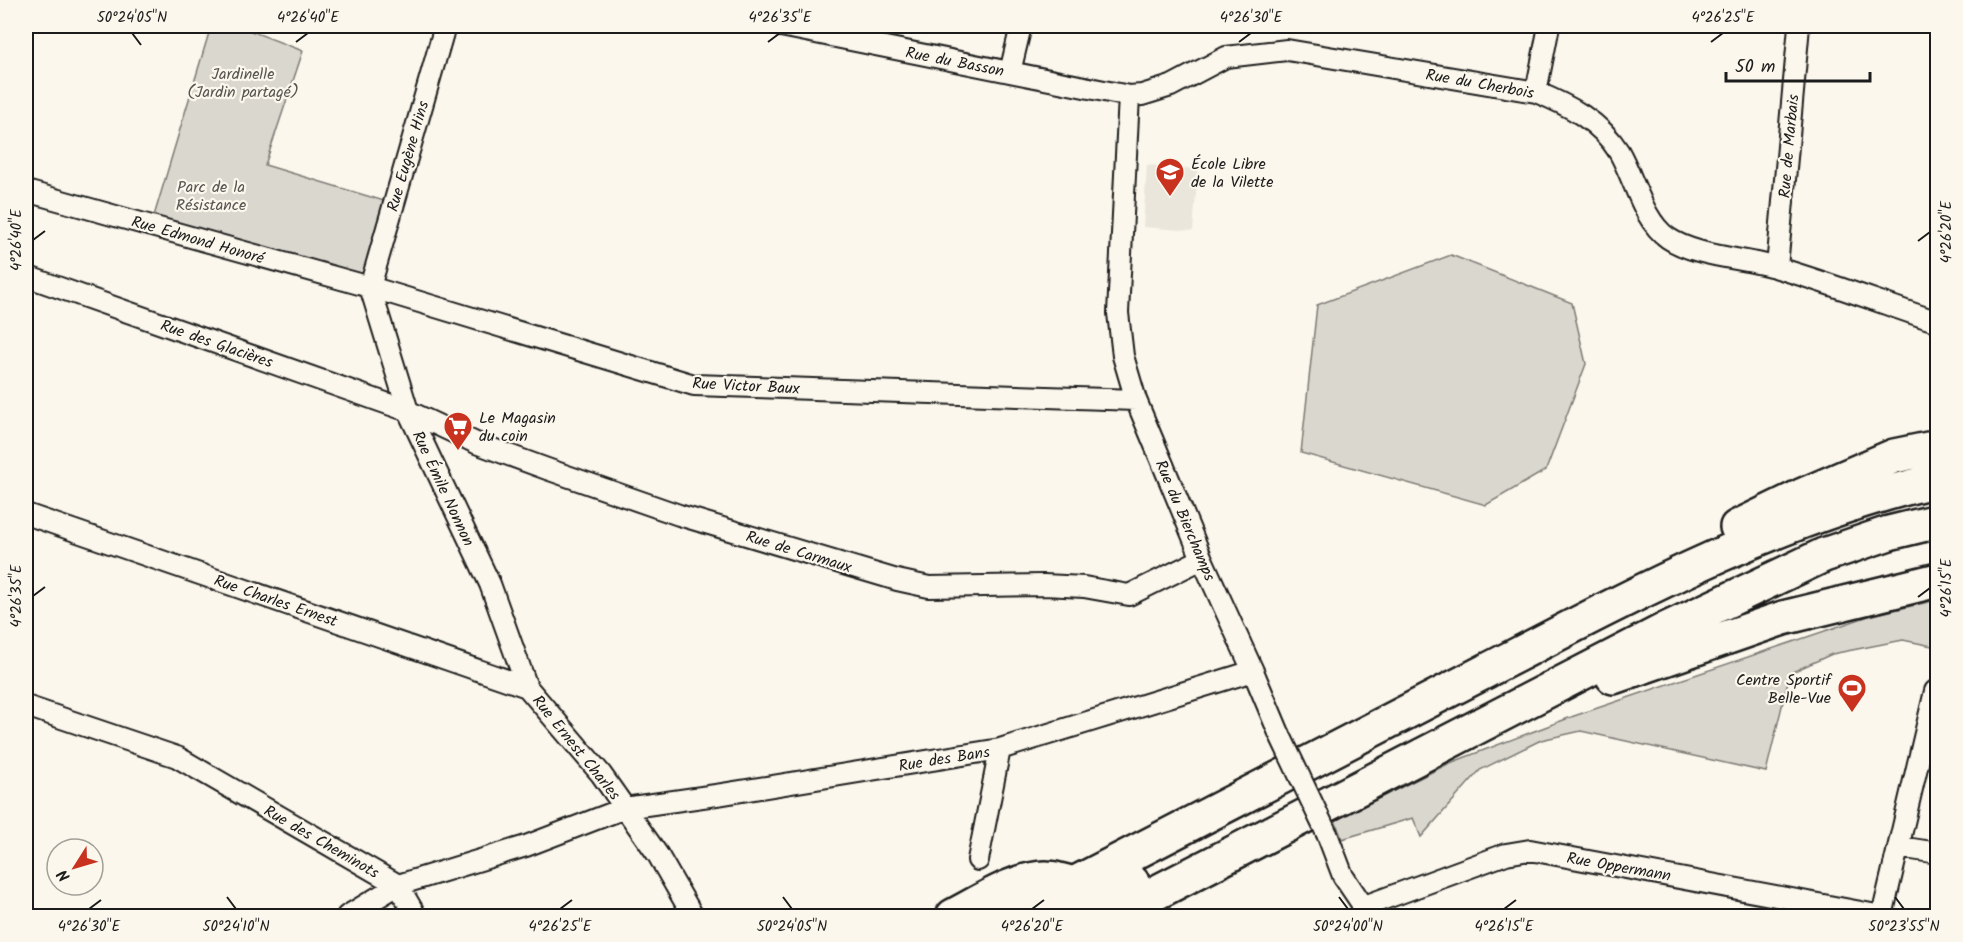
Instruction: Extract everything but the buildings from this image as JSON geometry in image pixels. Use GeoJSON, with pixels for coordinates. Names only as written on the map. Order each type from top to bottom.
{"type":"FeatureCollection","features":[{"type":"Feature","properties":{"kind":"highway"},"geometry":{"type":"LineString","coordinates":[[1543,641],[1575,606],[1801,496],[1894,456],[1938,447]]}},
{"type":"Feature","properties":{"kind":"highway"},"geometry":{"type":"LineString","coordinates":[[1006,916],[1074,884],[1583,620],[1746,543],[1893,490],[1938,480]]}},
{"type":"Feature","properties":{"kind":"highway"},"geometry":{"type":"LineString","coordinates":[[1111,916],[1667,629],[1824,555],[1889,533],[1938,521]]}},
{"type":"Feature","properties":{"kind":"highway"},"geometry":{"type":"LineString","coordinates":[[1520,705],[1563,696],[1783,618],[1918,583],[1938,580]]}},
{"type":"Feature","properties":{"kind":"highway"},"geometry":{"type":"LineString","coordinates":[[1064,916],[1622,634],[1667,629]]}},
{"type":"Feature","properties":{"kind":"highway"},"geometry":{"type":"LineString","coordinates":[[953,916],[1020,882],[1034,878],[1049,877],[1074,884]]}},
{"type":"Feature","properties":{"kind":"street","name":"Rue Eugène Hins"},"geometry":{"type":"LineString","coordinates":[[370,287],[445,26]]}},
{"type":"Feature","properties":{"kind":"street","name":"Rue du Basson"},"geometry":{"type":"LineString","coordinates":[[782,26],[1129,96]]}},
{"type":"Feature","properties":{"kind":"street"},"geometry":{"type":"LineString","coordinates":[[1010,72],[1021,26]]}},
{"type":"Feature","properties":{"kind":"street"},"geometry":{"type":"LineString","coordinates":[[1536,92],[1549,26]]}},
{"type":"Feature","properties":{"kind":"street","name":"Rue de Marbais"},"geometry":{"type":"LineString","coordinates":[[1777,267],[1800,26]]}},
{"type":"Feature","properties":{"kind":"street","name":"Rue du Cherbois"},"geometry":{"type":"LineString","coordinates":[[1129,96],[1142,95],[1172,86],[1226,57],[1287,50],[1536,92],[1569,106],[1596,126],[1618,151],[1650,218],[1667,238],[1687,248],[1777,267],[1938,322]]}},
{"type":"Feature","properties":{"kind":"street","name":"Rue du Bierchamps"},"geometry":{"type":"LineString","coordinates":[[1129,96],[1119,313],[1123,356],[1136,400],[1202,559],[1279,733],[1327,834],[1343,876],[1366,912]]}},
{"type":"Feature","properties":{"kind":"street","name":"Rue Edmond Honoré"},"geometry":{"type":"LineString","coordinates":[[26,191],[370,287]]}},
{"type":"Feature","properties":{"kind":"street","name":"Rue des Glacières"},"geometry":{"type":"LineString","coordinates":[[26,276],[408,411]]}},
{"type":"Feature","properties":{"kind":"street","name":"Rue Victor Baux"},"geometry":{"type":"LineString","coordinates":[[370,287],[694,385],[1136,400]]}},
{"type":"Feature","properties":{"kind":"street","name":"Rue Émile Nonnon"},"geometry":{"type":"LineString","coordinates":[[370,287],[408,411],[490,584],[527,687]]}},
{"type":"Feature","properties":{"kind":"street","name":"Rue de Carmaux"},"geometry":{"type":"LineString","coordinates":[[408,411],[476,442],[668,511],[897,580],[929,587],[1044,585],[1084,587],[1129,595],[1202,559]]}},
{"type":"Feature","properties":{"kind":"street","name":"Rue Charles Ernest"},"geometry":{"type":"LineString","coordinates":[[26,514],[527,687]]}},
{"type":"Feature","properties":{"kind":"street","name":"Rue des Bans"},"geometry":{"type":"LineString","coordinates":[[626,808],[734,793],[1000,749],[1253,671]]}},
{"type":"Feature","properties":{"kind":"street","name":"Rue Ernest Charles"},"geometry":{"type":"LineString","coordinates":[[527,687],[601,774],[626,808],[693,916]]}},
{"type":"Feature","properties":{"kind":"street"},"geometry":{"type":"LineString","coordinates":[[1882,916],[1936,692]]}},
{"type":"Feature","properties":{"kind":"street","name":"Rue des Cheminots"},"geometry":{"type":"LineString","coordinates":[[26,706],[177,757],[398,885],[526,846],[626,808]]}},
{"type":"Feature","properties":{"kind":"street"},"geometry":{"type":"LineString","coordinates":[[978,860],[1000,749]]}},
{"type":"Feature","properties":{"kind":"street"},"geometry":{"type":"LineString","coordinates":[[1899,847],[1938,853]]}},
{"type":"Feature","properties":{"kind":"street","name":"Rue Oppermann"},"geometry":{"type":"LineString","coordinates":[[1366,912],[1506,854],[1530,850],[1882,916]]}},
{"type":"Feature","properties":{"kind":"street"},"geometry":{"type":"LineString","coordinates":[[347,916],[398,885],[416,916]]}},
{"type":"Feature","properties":{"kind":"shaded area","name":"École Libre de la Vilette"},"geometry":{"type":"Polygon","coordinates":[[[1147,165],[1198,169],[1193,231],[1143,227],[1147,165]]]}},
{"type":"Feature","properties":{"kind":"green space","name":"Parc de la Résistance"},"geometry":{"type":"Polygon","coordinates":[[[211,26],[238,26],[303,51],[265,165],[394,204],[370,287],[151,226],[211,26]]]}},
{"type":"Feature","properties":{"kind":"green space"},"geometry":{"type":"Polygon","coordinates":[[[1451,255],[1572,303],[1586,364],[1546,470],[1486,505],[1301,453],[1317,305],[1451,255]]]}},
{"type":"Feature","properties":{"kind":"green space"},"geometry":{"type":"Polygon","coordinates":[[[1937,600],[1937,647],[1903,640],[1832,654],[1790,673],[1766,772],[1581,731],[1541,740],[1480,770],[1421,837],[1413,818],[1342,839],[1335,820],[1450,763],[1574,716],[1869,616],[1937,600]]]}},
{"type":"Feature","properties":{"kind":"place","name":"École Libre de la Vilette"},"geometry":{"type":"Point","coordinates":[1170,198]}},
{"type":"Feature","properties":{"kind":"place","name":"Le Magasin du coin"},"geometry":{"type":"Point","coordinates":[458,452]}},
{"type":"Feature","properties":{"kind":"place","name":"Centre Sportif Belle-Vue"},"geometry":{"type":"Point","coordinates":[1852,714]}},
{"type":"Feature","properties":{"kind":"park label","name":"Jardinelle (Jardin partagé)"},"geometry":{"type":"Point","coordinates":[243,82]}}]}
